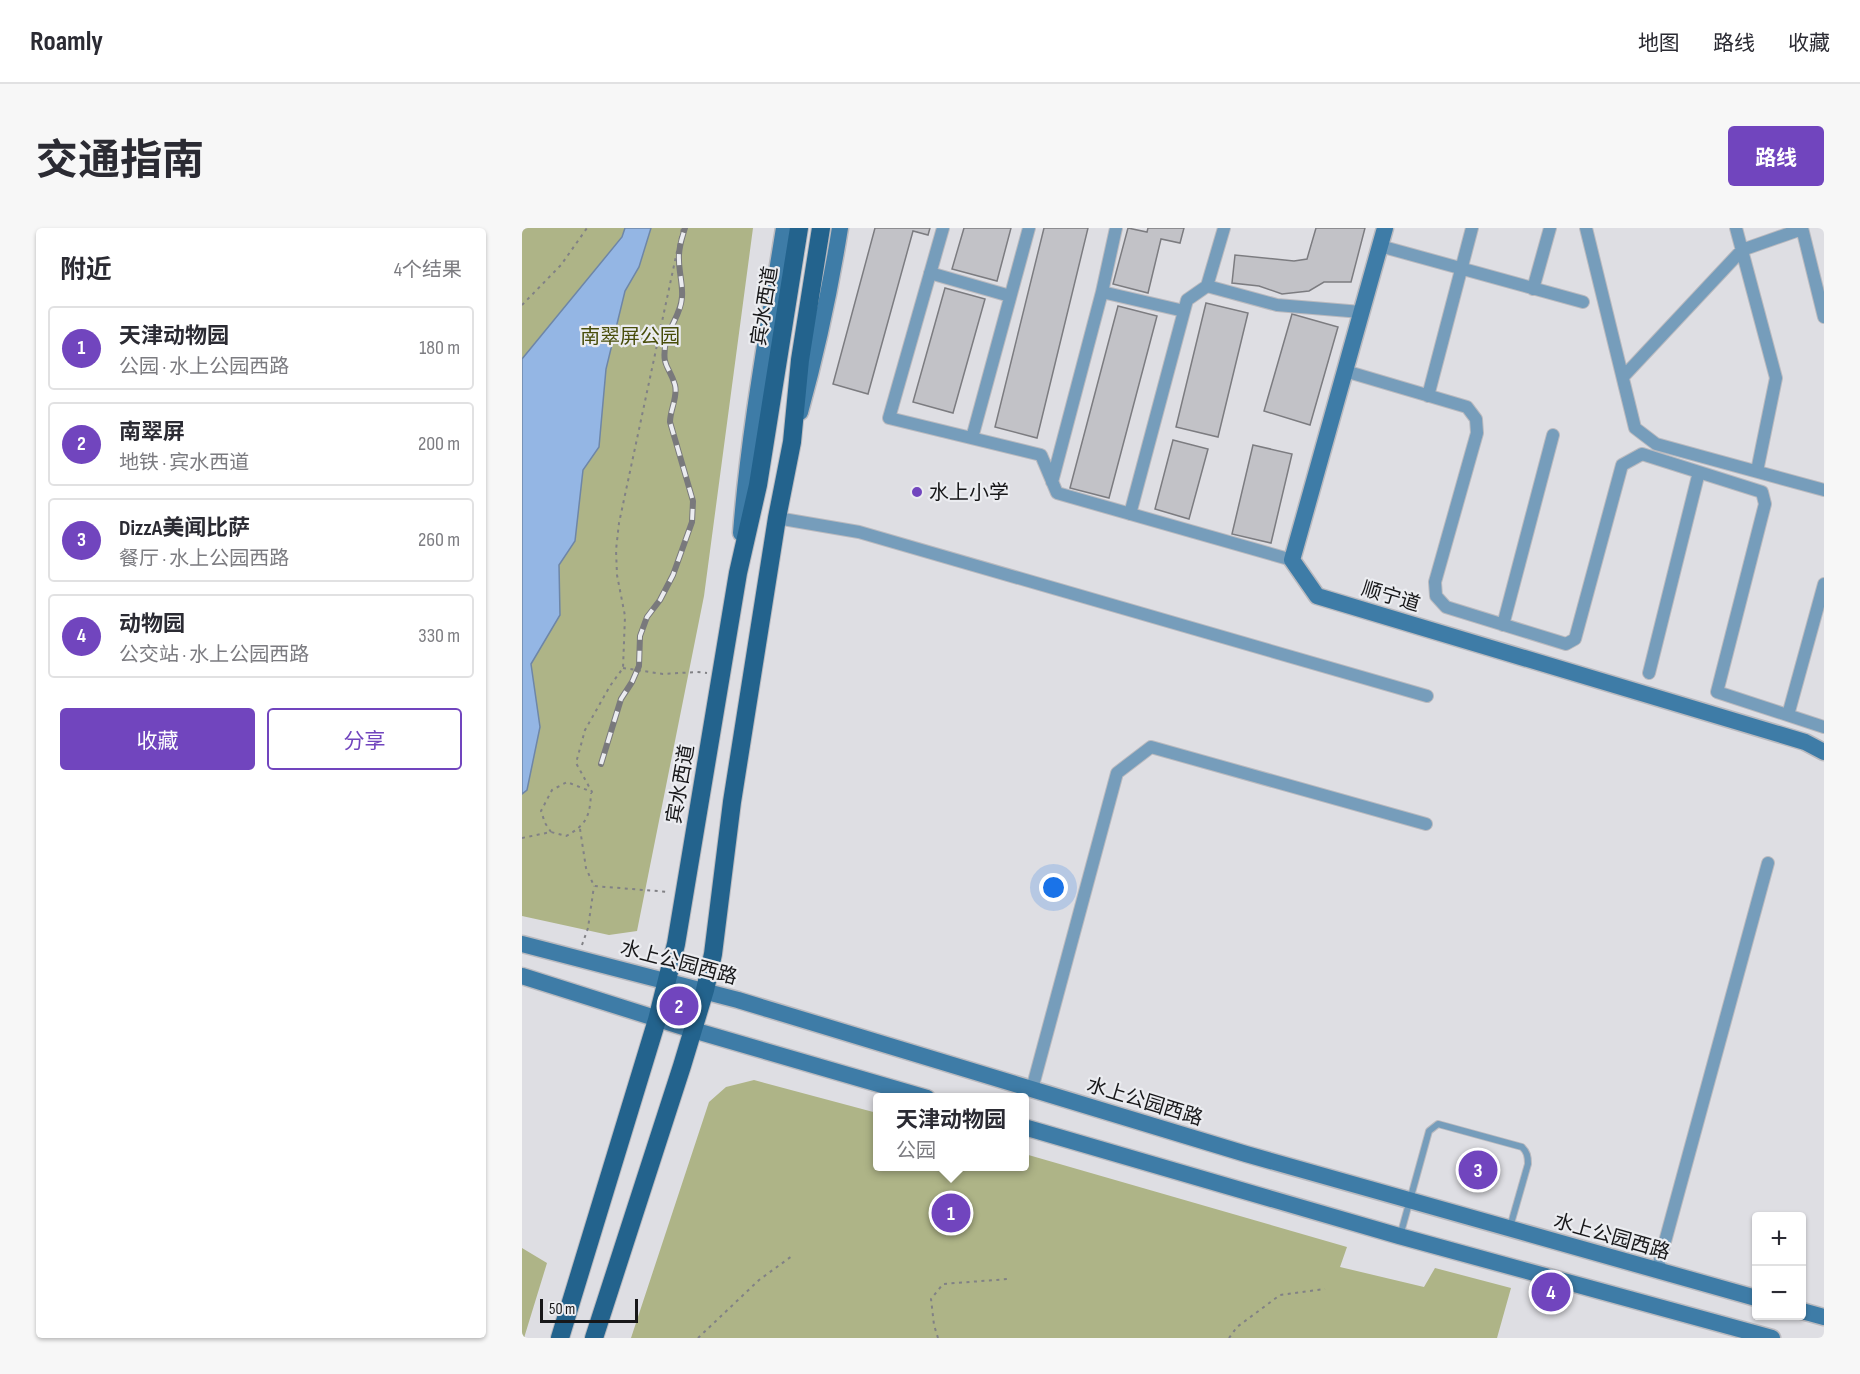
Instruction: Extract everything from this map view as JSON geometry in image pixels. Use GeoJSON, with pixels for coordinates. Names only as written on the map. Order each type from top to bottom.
{"type":"FeatureCollection","features":[{"type":"Feature","properties":{"kind":"main road"},"geometry":{"type":"LineString","coordinates":[[738,573],[745,489],[784,228]]}},
{"type":"Feature","properties":{"kind":"main road","name":"宾水西道"},"geometry":{"type":"LineString","coordinates":[[560,1338],[668,980],[685,894],[738,573],[758,485],[799,228]]}},
{"type":"Feature","properties":{"kind":"main road"},"geometry":{"type":"LineString","coordinates":[[792,442],[800,360],[821,228]]}},
{"type":"Feature","properties":{"kind":"main road"},"geometry":{"type":"LineString","coordinates":[[594,1338],[705,990],[777,518],[792,442],[832,280],[840,228]]}},
{"type":"Feature","properties":{"kind":"main road"},"geometry":{"type":"LineString","coordinates":[[1292,560],[1385,228]]}},
{"type":"Feature","properties":{"kind":"main road","name":"顺宁道"},"geometry":{"type":"LineString","coordinates":[[1292,560],[1317,596],[1805,742],[1824,752]]}},
{"type":"Feature","properties":{"kind":"main road","name":"水上公园西路"},"geometry":{"type":"LineString","coordinates":[[522,944],[705,990],[1246,1154],[1752,1297]]}},
{"type":"Feature","properties":{"kind":"main road"},"geometry":{"type":"LineString","coordinates":[[522,976],[657,1020],[910,1093]]}},
{"type":"Feature","properties":{"kind":"main road"},"geometry":{"type":"LineString","coordinates":[[1029,1128],[1400,1236],[1772,1338]]}},
{"type":"Feature","properties":{"kind":"main road"},"geometry":{"type":"LineString","coordinates":[[1806,1312],[1824,1317]]}},
{"type":"Feature","properties":{"kind":"street"},"geometry":{"type":"LineString","coordinates":[[943,228],[890,418],[1041,455],[1057,494],[1292,560]]}},
{"type":"Feature","properties":{"kind":"street"},"geometry":{"type":"LineString","coordinates":[[972,438],[1029,228]]}},
{"type":"Feature","properties":{"kind":"street"},"geometry":{"type":"LineString","coordinates":[[1052,482],[1102,292],[1116,228]]}},
{"type":"Feature","properties":{"kind":"street"},"geometry":{"type":"LineString","coordinates":[[1130,514],[1187,300],[1207,286],[1224,228]]}},
{"type":"Feature","properties":{"kind":"street"},"geometry":{"type":"LineString","coordinates":[[1428,396],[1472,228]]}},
{"type":"Feature","properties":{"kind":"street"},"geometry":{"type":"LineString","coordinates":[[1533,289],[1550,228]]}},
{"type":"Feature","properties":{"kind":"street"},"geometry":{"type":"LineString","coordinates":[[1586,228],[1635,428],[1656,444],[1824,490]]}},
{"type":"Feature","properties":{"kind":"street"},"geometry":{"type":"LineString","coordinates":[[1736,228],[1776,378],[1757,471]]}},
{"type":"Feature","properties":{"kind":"street"},"geometry":{"type":"LineString","coordinates":[[1623,377],[1742,250],[1802,229],[1824,317]]}},
{"type":"Feature","properties":{"kind":"street"},"geometry":{"type":"LineString","coordinates":[[1380,246],[1583,302]]}},
{"type":"Feature","properties":{"kind":"street"},"geometry":{"type":"LineString","coordinates":[[930,273],[1010,296]]}},
{"type":"Feature","properties":{"kind":"street"},"geometry":{"type":"LineString","coordinates":[[1207,286],[1277,305],[1361,312]]}},
{"type":"Feature","properties":{"kind":"street"},"geometry":{"type":"LineString","coordinates":[[1102,292],[1184,311]]}},
{"type":"Feature","properties":{"kind":"street"},"geometry":{"type":"LineString","coordinates":[[1345,371],[1467,407],[1476,419],[1477,433],[1435,582],[1436,596],[1446,607],[1566,644],[1575,639],[1622,465],[1642,454],[1762,492],[1765,504],[1717,692],[1824,727]]}},
{"type":"Feature","properties":{"kind":"street"},"geometry":{"type":"LineString","coordinates":[[1503,624],[1553,435]]}},
{"type":"Feature","properties":{"kind":"street"},"geometry":{"type":"LineString","coordinates":[[1649,672],[1699,472]]}},
{"type":"Feature","properties":{"kind":"street"},"geometry":{"type":"LineString","coordinates":[[777,518],[859,532],[1427,696]]}},
{"type":"Feature","properties":{"kind":"street"},"geometry":{"type":"LineString","coordinates":[[1788,715],[1824,584]]}},
{"type":"Feature","properties":{"kind":"street"},"geometry":{"type":"LineString","coordinates":[[1032,1089],[1118,773],[1151,747],[1426,824]]}},
{"type":"Feature","properties":{"kind":"street"},"geometry":{"type":"LineString","coordinates":[[1657,1271],[1768,863]]}},
{"type":"Feature","properties":{"kind":"lane"},"geometry":{"type":"LineString","coordinates":[[1400,1236],[1429,1131],[1438,1124],[1522,1146],[1526,1150],[1528,1164],[1510,1228]]}},
{"type":"Feature","properties":{"kind":"path"},"geometry":{"type":"LineString","coordinates":[[522,305],[561,265],[587,228]]}},
{"type":"Feature","properties":{"kind":"path"},"geometry":{"type":"LineString","coordinates":[[591,792],[567,782],[552,790],[541,811],[544,823],[551,831],[566,836],[580,829],[590,812],[591,792],[576,763],[585,730],[623,668],[625,616],[617,575],[616,550],[619,523],[682,228]]}},
{"type":"Feature","properties":{"kind":"path"},"geometry":{"type":"LineString","coordinates":[[623,668],[663,674],[697,672]]}},
{"type":"Feature","properties":{"kind":"path"},"geometry":{"type":"LineString","coordinates":[[578,957],[588,928],[594,886],[586,868],[580,829]]}},
{"type":"Feature","properties":{"kind":"path"},"geometry":{"type":"LineString","coordinates":[[522,838],[551,831]]}},
{"type":"Feature","properties":{"kind":"path"},"geometry":{"type":"LineString","coordinates":[[594,886],[650,889],[685,894]]}},
{"type":"Feature","properties":{"kind":"path"},"geometry":{"type":"LineString","coordinates":[[698,1338],[759,1280],[792,1256]]}},
{"type":"Feature","properties":{"kind":"path"},"geometry":{"type":"LineString","coordinates":[[938,1338],[934,1326],[931,1299],[943,1284],[1008,1279]]}},
{"type":"Feature","properties":{"kind":"path"},"geometry":{"type":"LineString","coordinates":[[1229,1338],[1237,1327],[1280,1296],[1325,1288]]}},
{"type":"Feature","properties":{"kind":"green space","name":"南翠屏公园"},"geometry":{"type":"Polygon","coordinates":[[[522,228],[753,228],[704,596],[637,931],[609,935],[522,916],[522,228]]]}},
{"type":"Feature","properties":{"kind":"green space"},"geometry":{"type":"Polygon","coordinates":[[[754,1080],[873,1112],[873,1171],[1029,1171],[1029,1155],[1347,1247],[1340,1267],[1424,1287],[1435,1268],[1511,1288],[1497,1338],[631,1338],[709,1102],[726,1087],[754,1080]]]}},
{"type":"Feature","properties":{"kind":"green space"},"geometry":{"type":"Polygon","coordinates":[[[522,1248],[547,1263],[524,1338],[522,1338],[522,1248]]]}},
{"type":"Feature","properties":{"kind":"water"},"geometry":{"type":"Polygon","coordinates":[[[625,228],[651,228],[639,267],[625,291],[606,369],[599,447],[583,470],[575,541],[559,565],[560,615],[531,664],[540,727],[527,790],[522,794],[522,359],[622,237],[625,228]]]}},
{"type":"Feature","properties":{"kind":"building"},"geometry":{"type":"Polygon","coordinates":[[[875,228],[930,228],[928,235],[913,231],[868,394],[833,384],[875,228]]]}},
{"type":"Feature","properties":{"kind":"building"},"geometry":{"type":"Polygon","coordinates":[[[964,228],[1011,228],[997,281],[952,269],[964,228]]]}},
{"type":"Feature","properties":{"kind":"building"},"geometry":{"type":"Polygon","coordinates":[[[1044,228],[1088,228],[1037,438],[995,427],[1044,228]]]}},
{"type":"Feature","properties":{"kind":"building"},"geometry":{"type":"Polygon","coordinates":[[[1128,228],[1147,232],[1148,228],[1184,228],[1180,243],[1161,239],[1148,293],[1113,284],[1128,228]]]}},
{"type":"Feature","properties":{"kind":"building"},"geometry":{"type":"Polygon","coordinates":[[[1316,228],[1365,228],[1351,282],[1324,282],[1309,291],[1282,294],[1259,286],[1232,283],[1235,255],[1294,261],[1307,259],[1316,228]]]}},
{"type":"Feature","properties":{"kind":"building"},"geometry":{"type":"Polygon","coordinates":[[[945,288],[985,299],[953,413],[913,402],[945,288]]]}},
{"type":"Feature","properties":{"kind":"building"},"geometry":{"type":"Polygon","coordinates":[[[1206,303],[1248,313],[1218,437],[1176,427],[1206,303]]]}},
{"type":"Feature","properties":{"kind":"building"},"geometry":{"type":"Polygon","coordinates":[[[1118,306],[1157,316],[1109,498],[1070,488],[1118,306]]]}},
{"type":"Feature","properties":{"kind":"building"},"geometry":{"type":"Polygon","coordinates":[[[1292,314],[1338,327],[1310,425],[1264,411],[1292,314]]]}},
{"type":"Feature","properties":{"kind":"building"},"geometry":{"type":"Polygon","coordinates":[[[1173,440],[1208,449],[1189,519],[1155,509],[1173,440]]]}},
{"type":"Feature","properties":{"kind":"building"},"geometry":{"type":"Polygon","coordinates":[[[1253,445],[1292,454],[1271,543],[1232,534],[1253,445]]]}},
{"type":"Feature","properties":{"kind":"railway"},"geometry":{"type":"LineString","coordinates":[[601,764],[621,699],[639,666],[640,636],[647,617],[660,600],[673,575],[692,522],[693,501],[670,422],[675,385],[664,356],[666,341],[678,314],[682,297],[679,256],[685,228]]}},
{"type":"Feature","properties":{"kind":"place","name":"水上小学"},"geometry":{"type":"Point","coordinates":[917,492]}},
{"type":"Feature","properties":{"kind":"place","name":"南翠屏"},"geometry":{"type":"Point","coordinates":[679,1006]}},
{"type":"Feature","properties":{"kind":"place","name":"DizzA美闻比萨"},"geometry":{"type":"Point","coordinates":[1478,1170]}},
{"type":"Feature","properties":{"kind":"place","name":"天津动物园"},"geometry":{"type":"Point","coordinates":[951,1213]}},
{"type":"Feature","properties":{"kind":"place","name":"动物园"},"geometry":{"type":"Point","coordinates":[1551,1292]}}]}
